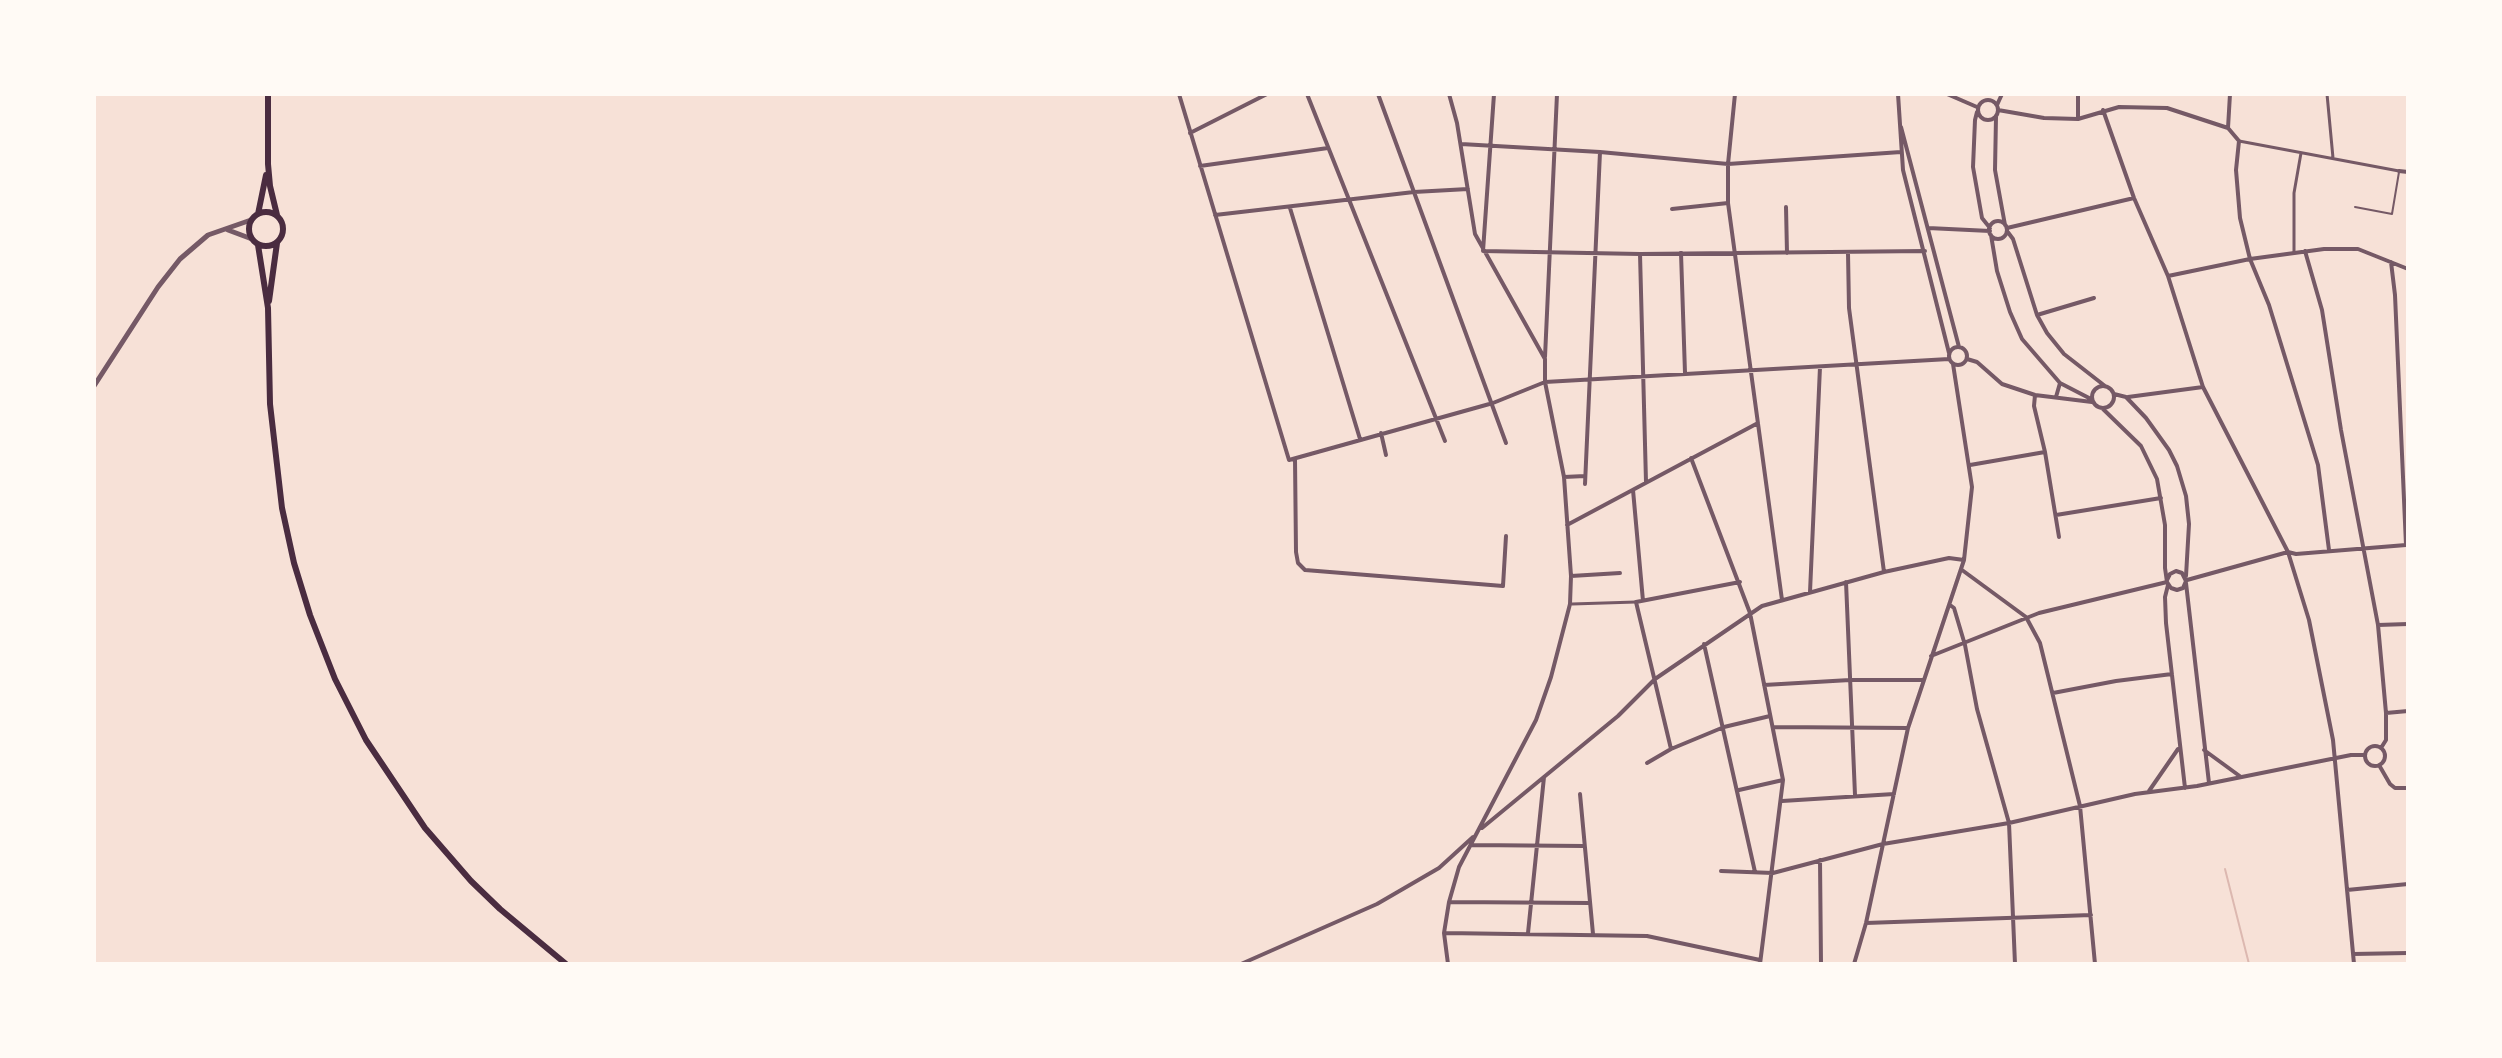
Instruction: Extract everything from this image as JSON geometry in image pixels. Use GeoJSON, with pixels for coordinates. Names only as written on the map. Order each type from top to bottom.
{"type":"FeatureCollection","features":[{"type":"Feature","properties":{"kind":"main road"},"geometry":{"type":"LineString","coordinates":[[268,94],[270,186],[284,229],[277,243],[268,308]]}},
{"type":"Feature","properties":{"kind":"main road"},"geometry":{"type":"LineString","coordinates":[[258,214],[268,164]]}},
{"type":"Feature","properties":{"kind":"main road"},"geometry":{"type":"LineString","coordinates":[[277,215],[267,212],[258,214],[251,220],[249,229],[258,245],[268,247],[277,243]]}},
{"type":"Feature","properties":{"kind":"main road"},"geometry":{"type":"LineString","coordinates":[[258,245],[268,308],[270,404],[282,508],[310,615],[335,679],[386,773],[435,840],[500,909],[566,964]]}},
{"type":"Feature","properties":{"kind":"street"},"geometry":{"type":"LineString","coordinates":[[1179,94],[1292,460],[1298,563],[1305,570],[1503,586],[1506,536]]}},
{"type":"Feature","properties":{"kind":"street"},"geometry":{"type":"LineString","coordinates":[[1190,133],[1267,94]]}},
{"type":"Feature","properties":{"kind":"street"},"geometry":{"type":"LineString","coordinates":[[1307,94],[1445,441]]}},
{"type":"Feature","properties":{"kind":"street"},"geometry":{"type":"LineString","coordinates":[[1378,94],[1506,443]]}},
{"type":"Feature","properties":{"kind":"street"},"geometry":{"type":"LineString","coordinates":[[1449,94],[1475,234],[1545,359]]}},
{"type":"Feature","properties":{"kind":"street"},"geometry":{"type":"LineString","coordinates":[[1483,251],[1494,94]]}},
{"type":"Feature","properties":{"kind":"street"},"geometry":{"type":"LineString","coordinates":[[1448,964],[1444,933],[1459,867],[1536,720],[1570,604],[1564,477],[1545,382],[1557,94]]}},
{"type":"Feature","properties":{"kind":"street"},"geometry":{"type":"LineString","coordinates":[[1735,94],[1728,164],[1728,203],[1782,600]]}},
{"type":"Feature","properties":{"kind":"street"},"geometry":{"type":"LineString","coordinates":[[1854,964],[1866,923],[1908,728],[1962,570],[1972,487],[1950,359],[1903,170],[1898,94]]}},
{"type":"Feature","properties":{"kind":"street"},"geometry":{"type":"LineString","coordinates":[[1947,94],[1978,108],[1987,120],[1996,117]]}},
{"type":"Feature","properties":{"kind":"street"},"geometry":{"type":"LineString","coordinates":[[1978,96],[1973,167],[1982,218],[1999,239],[2004,236],[2006,228],[1995,170],[1996,117],[2002,94]]}},
{"type":"Feature","properties":{"kind":"street"},"geometry":{"type":"LineString","coordinates":[[2078,94],[2078,119]]}},
{"type":"Feature","properties":{"kind":"street"},"geometry":{"type":"LineString","coordinates":[[2228,128],[2230,94]]}},
{"type":"Feature","properties":{"kind":"street"},"geometry":{"type":"LineString","coordinates":[[2327,94],[2333,158]]}},
{"type":"Feature","properties":{"kind":"street"},"geometry":{"type":"LineString","coordinates":[[1978,108],[1988,100],[1998,108],[2044,118],[2078,119],[2103,110],[2167,108],[2228,128],[2239,141],[2408,172]]}},
{"type":"Feature","properties":{"kind":"street"},"geometry":{"type":"LineString","coordinates":[[2103,110],[2134,198],[2168,276],[2203,387],[2288,552],[2309,620],[2335,758],[2354,964]]}},
{"type":"Feature","properties":{"kind":"street"},"geometry":{"type":"LineString","coordinates":[[1899,117],[1959,347]]}},
{"type":"Feature","properties":{"kind":"street"},"geometry":{"type":"LineString","coordinates":[[2239,141],[2237,200],[2250,259],[2269,305],[2318,465],[2329,550]]}},
{"type":"Feature","properties":{"kind":"street"},"geometry":{"type":"LineString","coordinates":[[1460,144],[1600,152],[1728,164],[1901,152]]}},
{"type":"Feature","properties":{"kind":"street"},"geometry":{"type":"LineString","coordinates":[[1199,166],[1328,148]]}},
{"type":"Feature","properties":{"kind":"street"},"geometry":{"type":"LineString","coordinates":[[2294,253],[2294,193],[2302,151]]}},
{"type":"Feature","properties":{"kind":"street"},"geometry":{"type":"LineString","coordinates":[[1585,484],[1600,152]]}},
{"type":"Feature","properties":{"kind":"street"},"geometry":{"type":"LineString","coordinates":[[1215,215],[1414,192],[1468,189]]}},
{"type":"Feature","properties":{"kind":"street"},"geometry":{"type":"LineString","coordinates":[[2006,228],[2134,198]]}},
{"type":"Feature","properties":{"kind":"street"},"geometry":{"type":"LineString","coordinates":[[1672,209],[1728,203]]}},
{"type":"Feature","properties":{"kind":"street"},"geometry":{"type":"LineString","coordinates":[[1786,207],[1787,253]]}},
{"type":"Feature","properties":{"kind":"street"},"geometry":{"type":"LineString","coordinates":[[1290,208],[1360,439]]}},
{"type":"Feature","properties":{"kind":"street"},"geometry":{"type":"LineString","coordinates":[[94,386],[158,287],[180,259],[197,242],[251,220]]}},
{"type":"Feature","properties":{"kind":"street"},"geometry":{"type":"LineString","coordinates":[[2186,580],[2183,588],[2177,590],[2168,583],[2161,498],[2157,479],[2141,446],[2103,409],[2060,383],[2022,339],[1997,271],[1990,231],[1998,221],[2013,239],[2037,315],[2064,354],[2114,394],[2126,397],[2203,387]]}},
{"type":"Feature","properties":{"kind":"street"},"geometry":{"type":"LineString","coordinates":[[1919,226],[1990,231]]}},
{"type":"Feature","properties":{"kind":"street"},"geometry":{"type":"LineString","coordinates":[[227,229],[252,239]]}},
{"type":"Feature","properties":{"kind":"street"},"geometry":{"type":"LineString","coordinates":[[1921,236],[1928,229]]}},
{"type":"Feature","properties":{"kind":"street"},"geometry":{"type":"LineString","coordinates":[[2168,276],[2305,251],[2358,249],[2408,269]]}},
{"type":"Feature","properties":{"kind":"street"},"geometry":{"type":"LineString","coordinates":[[1483,251],[1595,254],[1925,251]]}},
{"type":"Feature","properties":{"kind":"street"},"geometry":{"type":"LineString","coordinates":[[2305,251],[2322,310],[2378,625],[2386,713],[2386,740],[2381,748]]}},
{"type":"Feature","properties":{"kind":"street"},"geometry":{"type":"LineString","coordinates":[[1681,253],[1685,373]]}},
{"type":"Feature","properties":{"kind":"street"},"geometry":{"type":"LineString","coordinates":[[1848,253],[1849,308],[1855,364],[1884,572]]}},
{"type":"Feature","properties":{"kind":"street"},"geometry":{"type":"LineString","coordinates":[[1640,254],[1646,482]]}},
{"type":"Feature","properties":{"kind":"street"},"geometry":{"type":"LineString","coordinates":[[2186,580],[2288,552],[2296,554],[2407,545],[2391,262]]}},
{"type":"Feature","properties":{"kind":"street"},"geometry":{"type":"LineString","coordinates":[[2037,315],[2094,298]]}},
{"type":"Feature","properties":{"kind":"street"},"geometry":{"type":"LineString","coordinates":[[1950,359],[1953,348],[1959,347],[1965,350],[1967,359]]}},
{"type":"Feature","properties":{"kind":"street"},"geometry":{"type":"LineString","coordinates":[[1292,460],[1493,403],[1545,382],[1950,359],[1961,365],[1967,359]]}},
{"type":"Feature","properties":{"kind":"street"},"geometry":{"type":"LineString","coordinates":[[1967,359],[1977,362],[2002,384],[2035,395],[2092,401]]}},
{"type":"Feature","properties":{"kind":"street"},"geometry":{"type":"LineString","coordinates":[[1810,592],[1820,366]]}},
{"type":"Feature","properties":{"kind":"street"},"geometry":{"type":"LineString","coordinates":[[2056,397],[2060,383]]}},
{"type":"Feature","properties":{"kind":"street"},"geometry":{"type":"LineString","coordinates":[[2092,401],[2094,389],[2105,386]]}},
{"type":"Feature","properties":{"kind":"street"},"geometry":{"type":"LineString","coordinates":[[2103,409],[2112,404],[2114,394]]}},
{"type":"Feature","properties":{"kind":"street"},"geometry":{"type":"LineString","coordinates":[[2035,395],[2034,406],[2059,537]]}},
{"type":"Feature","properties":{"kind":"street"},"geometry":{"type":"LineString","coordinates":[[2126,397],[2152,425],[2177,466],[2188,515],[2186,580],[2209,783]]}},
{"type":"Feature","properties":{"kind":"street"},"geometry":{"type":"LineString","coordinates":[[1567,525],[1758,423]]}},
{"type":"Feature","properties":{"kind":"street"},"geometry":{"type":"LineString","coordinates":[[1381,433],[1386,455]]}},
{"type":"Feature","properties":{"kind":"street"},"geometry":{"type":"LineString","coordinates":[[2400,445],[2408,443]]}},
{"type":"Feature","properties":{"kind":"street"},"geometry":{"type":"LineString","coordinates":[[1970,465],[2045,452]]}},
{"type":"Feature","properties":{"kind":"street"},"geometry":{"type":"LineString","coordinates":[[1444,933],[1647,936],[1760,962],[1783,780],[1750,613],[1691,458]]}},
{"type":"Feature","properties":{"kind":"street"},"geometry":{"type":"LineString","coordinates":[[1564,477],[1585,476]]}},
{"type":"Feature","properties":{"kind":"street"},"geometry":{"type":"LineString","coordinates":[[1633,490],[1643,601]]}},
{"type":"Feature","properties":{"kind":"street"},"geometry":{"type":"LineString","coordinates":[[2056,515],[2161,498]]}},
{"type":"Feature","properties":{"kind":"street"},"geometry":{"type":"LineString","coordinates":[[1241,964],[1377,904],[1439,868],[1618,716],[1655,679],[1762,606],[1884,572],[1949,558],[1964,560]]}},
{"type":"Feature","properties":{"kind":"street"},"geometry":{"type":"LineString","coordinates":[[1962,570],[2026,617],[2040,643],[2080,806],[2095,964]]}},
{"type":"Feature","properties":{"kind":"street"},"geometry":{"type":"LineString","coordinates":[[2185,788],[2165,597],[2170,574],[2176,571],[2182,573],[2186,580]]}},
{"type":"Feature","properties":{"kind":"street"},"geometry":{"type":"LineString","coordinates":[[1571,576],[1620,573]]}},
{"type":"Feature","properties":{"kind":"street"},"geometry":{"type":"LineString","coordinates":[[1570,604],[1636,602],[1740,582]]}},
{"type":"Feature","properties":{"kind":"street"},"geometry":{"type":"LineString","coordinates":[[1846,582],[1855,795]]}},
{"type":"Feature","properties":{"kind":"street"},"geometry":{"type":"LineString","coordinates":[[1931,656],[1965,645],[2026,617],[2168,583]]}},
{"type":"Feature","properties":{"kind":"street"},"geometry":{"type":"LineString","coordinates":[[1636,602],[1671,749]]}},
{"type":"Feature","properties":{"kind":"street"},"geometry":{"type":"LineString","coordinates":[[1950,605],[1954,608],[1965,645],[1977,709],[2009,823],[2015,964]]}},
{"type":"Feature","properties":{"kind":"street"},"geometry":{"type":"LineString","coordinates":[[2378,625],[2408,624]]}},
{"type":"Feature","properties":{"kind":"street"},"geometry":{"type":"LineString","coordinates":[[1704,644],[1755,873]]}},
{"type":"Feature","properties":{"kind":"street"},"geometry":{"type":"LineString","coordinates":[[2053,693],[2172,674]]}},
{"type":"Feature","properties":{"kind":"street"},"geometry":{"type":"LineString","coordinates":[[1764,685],[1923,680]]}},
{"type":"Feature","properties":{"kind":"street"},"geometry":{"type":"LineString","coordinates":[[2386,713],[2408,711]]}},
{"type":"Feature","properties":{"kind":"street"},"geometry":{"type":"LineString","coordinates":[[1647,763],[1671,749],[1724,727],[1770,716]]}},
{"type":"Feature","properties":{"kind":"street"},"geometry":{"type":"LineString","coordinates":[[1773,727],[1908,728]]}},
{"type":"Feature","properties":{"kind":"street"},"geometry":{"type":"LineString","coordinates":[[2148,793],[2179,747]]}},
{"type":"Feature","properties":{"kind":"street"},"geometry":{"type":"LineString","coordinates":[[1721,871],[1773,873],[1883,844],[2009,823],[2080,806],[2335,758],[2365,755],[2371,747],[2381,748]]}},
{"type":"Feature","properties":{"kind":"street"},"geometry":{"type":"LineString","coordinates":[[2379,765],[2385,757],[2381,748]]}},
{"type":"Feature","properties":{"kind":"street"},"geometry":{"type":"LineString","coordinates":[[2204,750],[2241,777]]}},
{"type":"Feature","properties":{"kind":"street"},"geometry":{"type":"LineString","coordinates":[[2365,755],[2369,764],[2379,765]]}},
{"type":"Feature","properties":{"kind":"street"},"geometry":{"type":"LineString","coordinates":[[2379,765],[2395,788],[2408,788],[2408,796]]}},
{"type":"Feature","properties":{"kind":"street"},"geometry":{"type":"LineString","coordinates":[[1528,933],[1544,777]]}},
{"type":"Feature","properties":{"kind":"street"},"geometry":{"type":"LineString","coordinates":[[1738,790],[1783,780]]}},
{"type":"Feature","properties":{"kind":"street"},"geometry":{"type":"LineString","coordinates":[[1580,794],[1593,934]]}},
{"type":"Feature","properties":{"kind":"street"},"geometry":{"type":"LineString","coordinates":[[1782,801],[1894,794]]}},
{"type":"Feature","properties":{"kind":"street"},"geometry":{"type":"LineString","coordinates":[[1470,845],[1584,846]]}},
{"type":"Feature","properties":{"kind":"street"},"geometry":{"type":"LineString","coordinates":[[1820,860],[1821,964]]}},
{"type":"Feature","properties":{"kind":"street"},"geometry":{"type":"LineString","coordinates":[[2346,890],[2408,884]]}},
{"type":"Feature","properties":{"kind":"street"},"geometry":{"type":"LineString","coordinates":[[1449,902],[1590,903]]}},
{"type":"Feature","properties":{"kind":"street"},"geometry":{"type":"LineString","coordinates":[[1866,923],[2091,915]]}},
{"type":"Feature","properties":{"kind":"street"},"geometry":{"type":"LineString","coordinates":[[2353,954],[2408,953]]}},
{"type":"Feature","properties":{"kind":"lane"},"geometry":{"type":"LineString","coordinates":[[2355,207],[2392,214],[2399,171]]}},
{"type":"Feature","properties":{"kind":"waterway"},"geometry":{"type":"LineString","coordinates":[[2225,869],[2249,964]]}}]}
